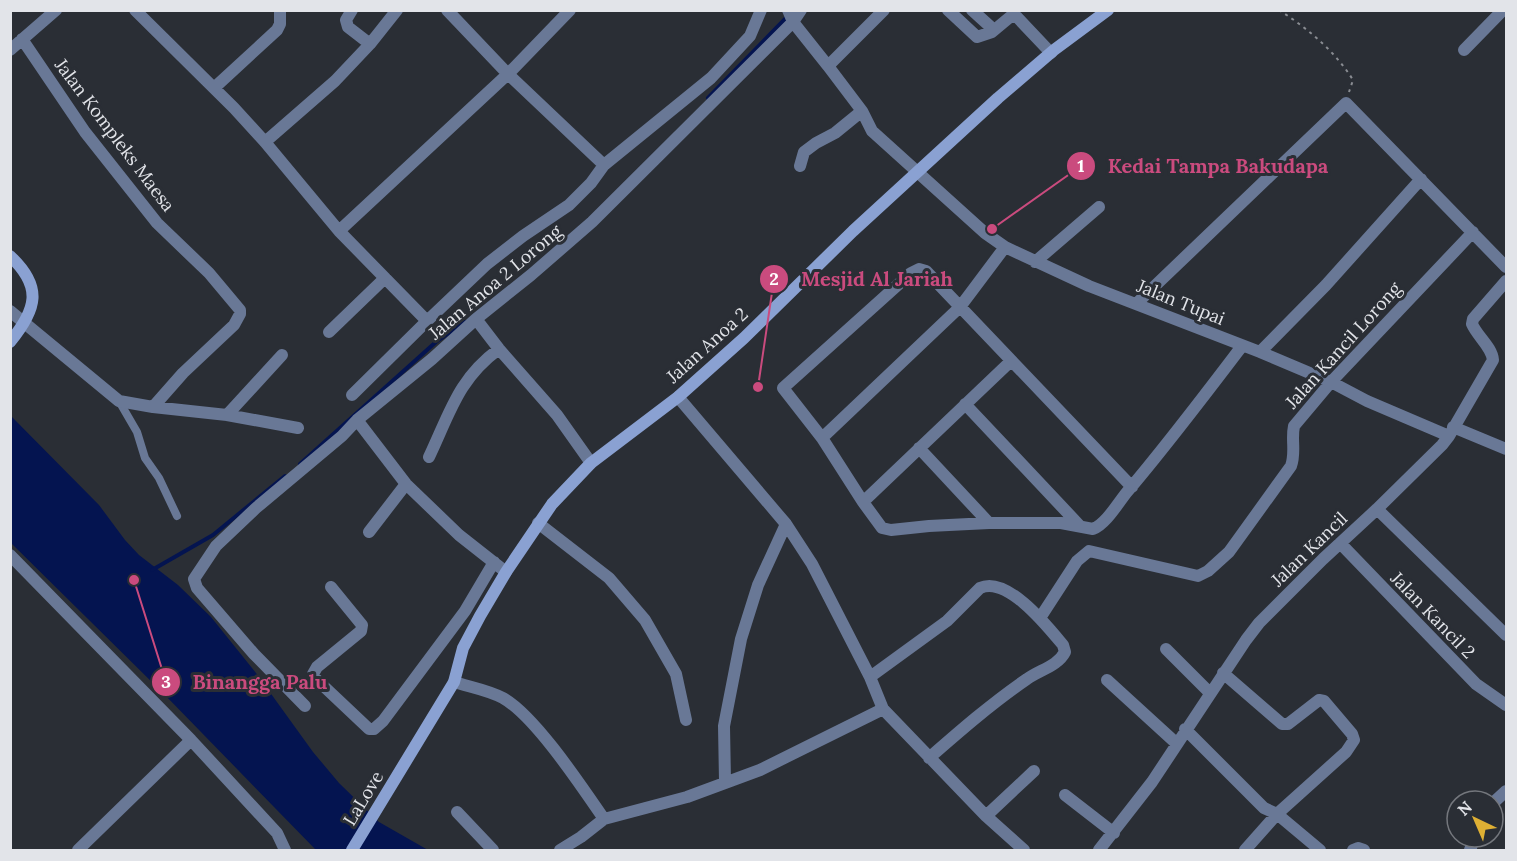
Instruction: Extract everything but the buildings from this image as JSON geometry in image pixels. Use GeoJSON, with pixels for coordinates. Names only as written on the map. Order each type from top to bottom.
{"type":"FeatureCollection","features":[{"type":"Feature","properties":{"kind":"street"},"geometry":{"type":"LineString","coordinates":[[10,50],[56,10]]}},
{"type":"Feature","properties":{"kind":"street"},"geometry":{"type":"LineString","coordinates":[[135,10],[265,142],[339,231],[427,321]]}},
{"type":"Feature","properties":{"kind":"street"},"geometry":{"type":"LineString","coordinates":[[214,88],[277,30],[280,24],[280,10]]}},
{"type":"Feature","properties":{"kind":"street"},"geometry":{"type":"LineString","coordinates":[[352,10],[346,20],[348,27],[370,44]]}},
{"type":"Feature","properties":{"kind":"street"},"geometry":{"type":"LineString","coordinates":[[265,142],[335,81],[370,44],[397,10]]}},
{"type":"Feature","properties":{"kind":"street"},"geometry":{"type":"LineString","coordinates":[[447,10],[508,74],[604,165]]}},
{"type":"Feature","properties":{"kind":"street"},"geometry":{"type":"LineString","coordinates":[[339,231],[508,74],[570,10]]}},
{"type":"Feature","properties":{"kind":"street"},"geometry":{"type":"LineString","coordinates":[[352,395],[487,264],[569,205],[591,183],[604,165],[711,78],[750,36],[761,10]]}},
{"type":"Feature","properties":{"kind":"street","name":"Jalan Anoa 2 Lorong"},"geometry":{"type":"LineString","coordinates":[[305,706],[254,654],[197,588],[194,579],[200,567],[216,546],[256,508],[342,436],[357,420],[432,359],[476,318],[531,276],[592,222],[790,16],[801,10]]}},
{"type":"Feature","properties":{"kind":"street"},"geometry":{"type":"LineString","coordinates":[[828,66],[884,10]]}},
{"type":"Feature","properties":{"kind":"street"},"geometry":{"type":"LineString","coordinates":[[948,10],[978,37],[987,36],[1006,19],[1017,17],[1051,53]]}},
{"type":"Feature","properties":{"kind":"street"},"geometry":{"type":"LineString","coordinates":[[972,10],[994,30]]}},
{"type":"Feature","properties":{"kind":"street","name":"Jalan Anoa 2"},"geometry":{"type":"LineString","coordinates":[[404,764],[454,682],[463,648],[506,572],[552,504],[591,463],[678,397],[744,338],[853,231],[998,98],[1051,53],[1108,10]]}},
{"type":"Feature","properties":{"kind":"street"},"geometry":{"type":"LineString","coordinates":[[1464,50],[1503,10]]}},
{"type":"Feature","properties":{"kind":"street","name":"Jalan Tupai"},"geometry":{"type":"LineString","coordinates":[[790,16],[862,111],[872,131],[985,233],[1005,247],[1089,286],[1137,303],[1331,382],[1367,401],[1451,432],[1506,449]]}},
{"type":"Feature","properties":{"kind":"street","name":"Jalan Kompleks Maesa"},"geometry":{"type":"LineString","coordinates":[[22,39],[85,132],[157,223],[209,273],[240,310],[234,324],[183,373],[153,407]]}},
{"type":"Feature","properties":{"kind":"street"},"geometry":{"type":"LineString","coordinates":[[1137,303],[1346,103],[1506,267]]}},
{"type":"Feature","properties":{"kind":"street"},"geometry":{"type":"LineString","coordinates":[[800,166],[804,152],[835,134],[862,111]]}},
{"type":"Feature","properties":{"kind":"street"},"geometry":{"type":"LineString","coordinates":[[1260,352],[1326,285],[1421,179]]}},
{"type":"Feature","properties":{"kind":"street"},"geometry":{"type":"LineString","coordinates":[[1035,262],[1099,207]]}},
{"type":"Feature","properties":{"kind":"street","name":"Jalan Kancil Lorong"},"geometry":{"type":"LineString","coordinates":[[1040,618],[1077,561],[1089,551],[1198,576],[1208,571],[1229,552],[1284,475],[1295,454],[1292,435],[1294,426],[1331,382],[1473,232]]}},
{"type":"Feature","properties":{"kind":"street"},"geometry":{"type":"LineString","coordinates":[[822,438],[960,308],[1005,247]]}},
{"type":"Feature","properties":{"kind":"street"},"geometry":{"type":"LineString","coordinates":[[10,255],[25,270],[33,297],[26,323],[10,342]]}},
{"type":"Feature","properties":{"kind":"street"},"geometry":{"type":"LineString","coordinates":[[1132,487],[926,271],[916,270],[783,388],[822,438],[879,526],[886,530],[989,523],[1061,522],[1090,529],[1096,528],[1132,487],[1242,346]]}},
{"type":"Feature","properties":{"kind":"street"},"geometry":{"type":"LineString","coordinates":[[329,332],[385,278]]}},
{"type":"Feature","properties":{"kind":"street","name":"Jalan Kancil"},"geometry":{"type":"LineString","coordinates":[[1099,850],[1152,782],[1185,729],[1259,623],[1377,510],[1451,432],[1493,360],[1493,354],[1474,331],[1473,319],[1506,281]]}},
{"type":"Feature","properties":{"kind":"street"},"geometry":{"type":"LineString","coordinates":[[10,310],[119,401],[227,415],[298,428]]}},
{"type":"Feature","properties":{"kind":"street"},"geometry":{"type":"LineString","coordinates":[[476,318],[499,349],[557,415],[591,463]]}},
{"type":"Feature","properties":{"kind":"street"},"geometry":{"type":"LineString","coordinates":[[429,457],[459,390],[485,360],[499,349]]}},
{"type":"Feature","properties":{"kind":"street"},"geometry":{"type":"LineString","coordinates":[[227,415],[282,355]]}},
{"type":"Feature","properties":{"kind":"street"},"geometry":{"type":"LineString","coordinates":[[862,502],[1011,361]]}},
{"type":"Feature","properties":{"kind":"street"},"geometry":{"type":"LineString","coordinates":[[678,397],[786,524],[812,564],[870,677],[883,709],[986,816],[1024,850]]}},
{"type":"Feature","properties":{"kind":"street"},"geometry":{"type":"LineString","coordinates":[[965,404],[1080,526]]}},
{"type":"Feature","properties":{"kind":"street"},"geometry":{"type":"LineString","coordinates":[[357,420],[406,484],[459,535],[506,572]]}},
{"type":"Feature","properties":{"kind":"street"},"geometry":{"type":"LineString","coordinates":[[919,448],[989,523]]}},
{"type":"Feature","properties":{"kind":"street"},"geometry":{"type":"LineString","coordinates":[[369,532],[406,484]]}},
{"type":"Feature","properties":{"kind":"street","name":"Jalan Kancil 2"},"geometry":{"type":"LineString","coordinates":[[1377,510],[1506,635]]}},
{"type":"Feature","properties":{"kind":"street"},"geometry":{"type":"LineString","coordinates":[[538,523],[609,578],[645,620],[676,674],[686,720]]}},
{"type":"Feature","properties":{"kind":"street"},"geometry":{"type":"LineString","coordinates":[[725,781],[724,726],[741,639],[759,585],[786,524]]}},
{"type":"Feature","properties":{"kind":"street","name":"Jalan Kancil 2"},"geometry":{"type":"LineString","coordinates":[[1340,543],[1476,684],[1506,705]]}},
{"type":"Feature","properties":{"kind":"street"},"geometry":{"type":"LineString","coordinates":[[10,555],[191,740],[277,833],[285,850]]}},
{"type":"Feature","properties":{"kind":"street"},"geometry":{"type":"LineString","coordinates":[[331,587],[362,625],[361,631],[317,667],[313,674],[369,729],[374,729],[383,721],[465,611],[494,562]]}},
{"type":"Feature","properties":{"kind":"street"},"geometry":{"type":"LineString","coordinates":[[870,677],[947,621],[982,586],[996,588],[1022,600],[1063,645],[1065,650],[1063,656],[994,702],[929,758]]}},
{"type":"Feature","properties":{"kind":"street"},"geometry":{"type":"LineString","coordinates":[[1166,649],[1210,693]]}},
{"type":"Feature","properties":{"kind":"street"},"geometry":{"type":"LineString","coordinates":[[1223,673],[1282,724],[1288,724],[1322,700],[1330,705],[1352,734],[1353,745],[1277,814],[1245,850]]}},
{"type":"Feature","properties":{"kind":"street"},"geometry":{"type":"LineString","coordinates":[[1107,680],[1176,743]]}},
{"type":"Feature","properties":{"kind":"street"},"geometry":{"type":"LineString","coordinates":[[454,682],[490,693],[513,704],[535,728],[604,819]]}},
{"type":"Feature","properties":{"kind":"street"},"geometry":{"type":"LineString","coordinates":[[560,850],[604,819],[687,797],[725,781],[760,770],[883,709]]}},
{"type":"Feature","properties":{"kind":"street"},"geometry":{"type":"LineString","coordinates":[[1185,729],[1264,808],[1277,814],[1320,850]]}},
{"type":"Feature","properties":{"kind":"street"},"geometry":{"type":"LineString","coordinates":[[78,850],[191,740]]}},
{"type":"Feature","properties":{"kind":"street","name":"LaLove"},"geometry":{"type":"LineString","coordinates":[[352,850],[404,764]]}},
{"type":"Feature","properties":{"kind":"street"},"geometry":{"type":"LineString","coordinates":[[986,816],[1034,771]]}},
{"type":"Feature","properties":{"kind":"street"},"geometry":{"type":"LineString","coordinates":[[1065,795],[1114,833]]}},
{"type":"Feature","properties":{"kind":"street"},"geometry":{"type":"LineString","coordinates":[[457,812],[493,850]]}},
{"type":"Feature","properties":{"kind":"street"},"geometry":{"type":"LineString","coordinates":[[1353,850],[1358,848],[1364,850]]}},
{"type":"Feature","properties":{"kind":"lane"},"geometry":{"type":"LineString","coordinates":[[119,401],[137,432],[145,458],[159,478],[177,516]]}},
{"type":"Feature","properties":{"kind":"path"},"geometry":{"type":"LineString","coordinates":[[1279,10],[1299,23],[1342,62],[1353,80],[1346,103]]}},
{"type":"Feature","properties":{"kind":"shaded area"},"geometry":{"type":"Polygon","coordinates":[[[10,415],[99,505],[139,555],[178,585],[211,617],[339,783],[379,822],[428,850],[316,850],[163,693],[11,543],[10,415]]]}},
{"type":"Feature","properties":{"kind":"waterway"},"geometry":{"type":"LineString","coordinates":[[708,98],[787,17]]}},
{"type":"Feature","properties":{"kind":"waterway"},"geometry":{"type":"LineString","coordinates":[[300,464],[437,341],[465,322]]}},
{"type":"Feature","properties":{"kind":"waterway"},"geometry":{"type":"LineString","coordinates":[[152,570],[213,535],[285,476]]}},
{"type":"Feature","properties":{"kind":"place","name":"Kedai Tampa Bakudapa"},"geometry":{"type":"Point","coordinates":[992,229]}},
{"type":"Feature","properties":{"kind":"place","name":"Mesjid Al Jariah"},"geometry":{"type":"Point","coordinates":[758,387]}},
{"type":"Feature","properties":{"kind":"place","name":"Binangga Palu"},"geometry":{"type":"Point","coordinates":[134,580]}}]}
